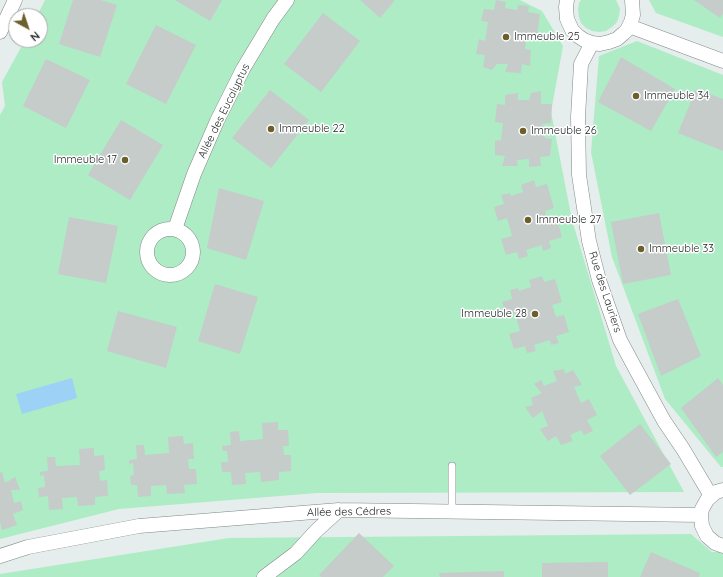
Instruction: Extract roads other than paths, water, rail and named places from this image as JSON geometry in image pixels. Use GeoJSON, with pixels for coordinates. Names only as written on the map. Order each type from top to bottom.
{"type":"FeatureCollection","features":[{"type":"Feature","properties":{"kind":"street"},"geometry":{"type":"LineString","coordinates":[[0,32],[15,0]]}},
{"type":"Feature","properties":{"kind":"street","name":"Allée des Eucalyptus"},"geometry":{"type":"LineString","coordinates":[[175,229],[194,174],[217,121],[243,69],[273,19],[287,0]]}},
{"type":"Feature","properties":{"kind":"street"},"geometry":{"type":"LineString","coordinates":[[567,0],[566,15],[570,26],[578,36],[584,40],[600,44],[613,41],[624,33],[629,26],[633,14],[632,0]]}},
{"type":"Feature","properties":{"kind":"street"},"geometry":{"type":"LineString","coordinates":[[629,26],[723,61]]}},
{"type":"Feature","properties":{"kind":"street","name":"Rue des Lauriers"},"geometry":{"type":"LineString","coordinates":[[592,43],[581,64],[578,118],[579,175],[589,241],[599,280],[620,340],[664,421],[683,449],[717,493]]}},
{"type":"Feature","properties":{"kind":"street"},"geometry":{"type":"LineString","coordinates":[[717,493],[704,504],[701,515],[702,526],[707,536],[715,543],[723,546]]}},
{"type":"Feature","properties":{"kind":"street"},"geometry":{"type":"LineString","coordinates":[[264,577],[296,553],[316,531],[339,510]]}},
{"type":"Feature","properties":{"kind":"street","name":"Allée des Cédres"},"geometry":{"type":"LineString","coordinates":[[0,556],[28,547],[139,526],[339,510],[701,515]]}},
{"type":"Feature","properties":{"kind":"lane"},"geometry":{"type":"LineString","coordinates":[[452,466],[452,512]]}},
{"type":"Feature","properties":{"kind":"water"},"geometry":{"type":"Polygon","coordinates":[[[72,378],[77,398],[22,414],[16,394],[72,378]]]}},
{"type":"Feature","properties":{"kind":"place","name":"Immeuble 25"},"geometry":{"type":"Point","coordinates":[506,37]}},
{"type":"Feature","properties":{"kind":"place","name":"Immeuble 34"},"geometry":{"type":"Point","coordinates":[636,96]}},
{"type":"Feature","properties":{"kind":"place","name":"Immeuble 22"},"geometry":{"type":"Point","coordinates":[271,129]}},
{"type":"Feature","properties":{"kind":"place","name":"Immeuble 26"},"geometry":{"type":"Point","coordinates":[523,131]}},
{"type":"Feature","properties":{"kind":"place","name":"Immeuble 17"},"geometry":{"type":"Point","coordinates":[125,160]}},
{"type":"Feature","properties":{"kind":"place","name":"Immeuble 27"},"geometry":{"type":"Point","coordinates":[528,220]}},
{"type":"Feature","properties":{"kind":"place","name":"Immeuble 33"},"geometry":{"type":"Point","coordinates":[641,249]}},
{"type":"Feature","properties":{"kind":"place","name":"Immeuble 28"},"geometry":{"type":"Point","coordinates":[535,314]}}]}
